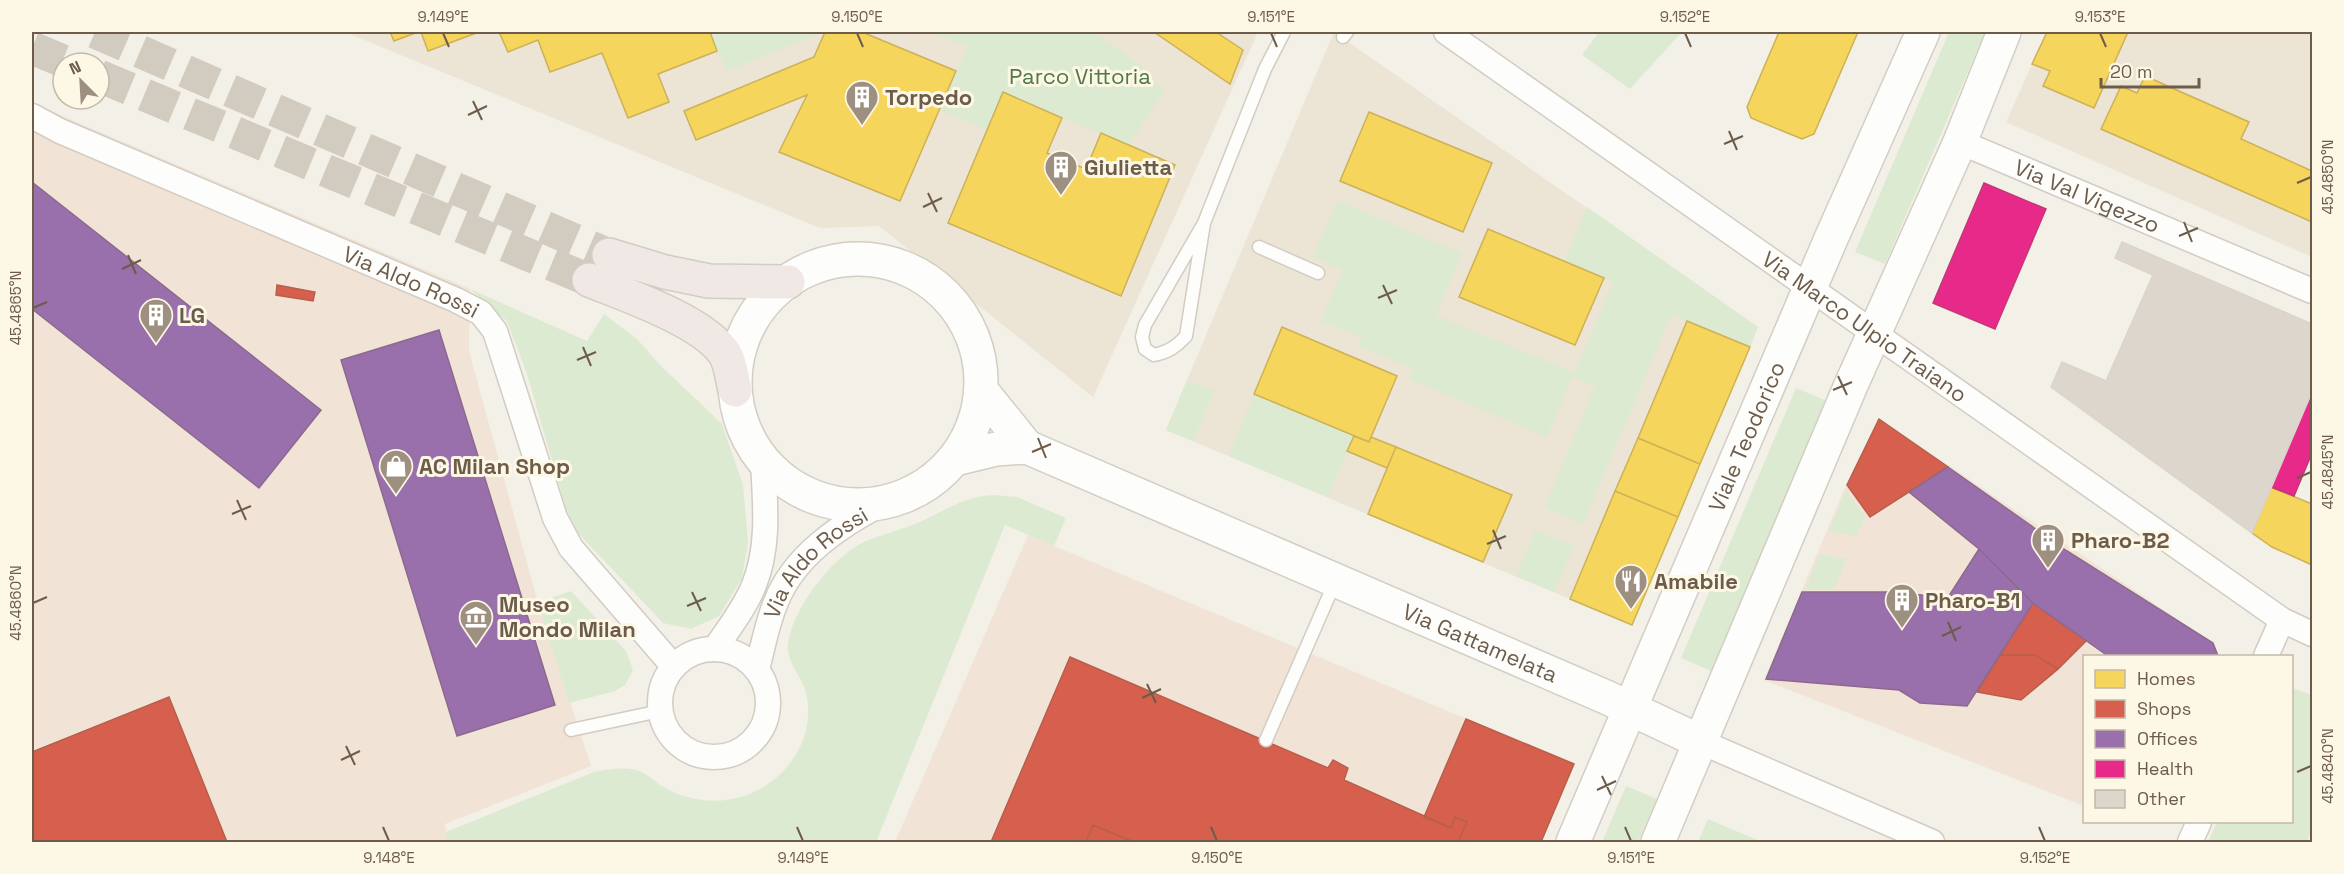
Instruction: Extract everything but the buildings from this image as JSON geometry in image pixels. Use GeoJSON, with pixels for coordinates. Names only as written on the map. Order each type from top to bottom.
{"type":"FeatureCollection","features":[{"type":"Feature","properties":{"kind":"highway"},"geometry":{"type":"LineString","coordinates":[[609,255],[665,272],[709,281],[788,282]]}},
{"type":"Feature","properties":{"kind":"highway"},"geometry":{"type":"LineString","coordinates":[[589,280],[654,307],[709,337],[726,356],[735,390]]}},
{"type":"Feature","properties":{"kind":"street","name":"Via Marco Ulpio Traiano"},"geometry":{"type":"LineString","coordinates":[[1446,32],[2282,620],[2313,634]]}},
{"type":"Feature","properties":{"kind":"street","name":"Viale Teodorico"},"geometry":{"type":"LineString","coordinates":[[1573,843],[1810,288],[1923,32]]}},
{"type":"Feature","properties":{"kind":"street"},"geometry":{"type":"LineString","coordinates":[[1658,843],[1851,386],[1960,142],[2004,32]]}},
{"type":"Feature","properties":{"kind":"street","name":"Via Aldo Rossi"},"geometry":{"type":"LineString","coordinates":[[32,116],[60,131],[456,300],[481,313],[495,331],[562,534],[571,548],[674,667]]}},
{"type":"Feature","properties":{"kind":"street","name":"Via Val Vigezzo"},"geometry":{"type":"LineString","coordinates":[[1960,142],[2313,291]]}},
{"type":"Feature","properties":{"kind":"street"},"geometry":{"type":"LineString","coordinates":[[862,259],[901,266],[935,286],[962,315],[978,351],[981,390],[974,427],[955,459],[934,479],[909,495],[881,504],[848,505],[816,498],[787,483],[763,461],[743,427],[735,390],[737,359],[747,329],[764,303],[788,282],[823,264],[862,259]]}},
{"type":"Feature","properties":{"kind":"street","name":"Via Gattamelata"},"geometry":{"type":"LineString","coordinates":[[981,390],[1027,447],[1630,708],[1932,843]]}},
{"type":"Feature","properties":{"kind":"street","name":"Via Gattamelata"},"geometry":{"type":"LineString","coordinates":[[955,459],[996,450],[1027,447]]}},
{"type":"Feature","properties":{"kind":"street","name":"Via Aldo Rossi"},"geometry":{"type":"LineString","coordinates":[[715,649],[754,587],[763,561],[766,527],[763,461]]}},
{"type":"Feature","properties":{"kind":"street","name":"Via Aldo Rossi"},"geometry":{"type":"LineString","coordinates":[[757,669],[776,601],[797,567],[835,531],[881,504]]}},
{"type":"Feature","properties":{"kind":"street"},"geometry":{"type":"LineString","coordinates":[[2267,655],[2282,620]]}},
{"type":"Feature","properties":{"kind":"street"},"geometry":{"type":"LineString","coordinates":[[715,649],[731,651],[745,658],[757,669],[766,684],[770,703],[766,721],[758,737],[745,749],[728,757],[709,758],[691,754],[676,743],[665,729],[660,711],[660,695],[665,680],[674,667],[686,657],[700,651],[715,649]]}},
{"type":"Feature","properties":{"kind":"street"},"geometry":{"type":"LineString","coordinates":[[2190,843],[2199,823]]}},
{"type":"Feature","properties":{"kind":"lane"},"geometry":{"type":"LineString","coordinates":[[1204,223],[1186,336],[1177,346],[1154,355],[1144,349],[1142,337],[1146,325],[1204,223],[1265,69],[1284,32]]}},
{"type":"Feature","properties":{"kind":"lane"},"geometry":{"type":"LineString","coordinates":[[1259,247],[1318,273]]}},
{"type":"Feature","properties":{"kind":"lane"},"geometry":{"type":"LineString","coordinates":[[1266,740],[1335,580]]}},
{"type":"Feature","properties":{"kind":"lane"},"geometry":{"type":"LineString","coordinates":[[571,730],[660,711]]}},
{"type":"Feature","properties":{"kind":"shaded area"},"geometry":{"type":"Polygon","coordinates":[[[345,32],[1258,32],[1093,397],[879,226],[820,228],[345,32]]]}},
{"type":"Feature","properties":{"kind":"shaded area"},"geometry":{"type":"Polygon","coordinates":[[[1334,32],[1758,327],[1632,625],[1166,430],[1334,32]]]}},
{"type":"Feature","properties":{"kind":"shaded area"},"geometry":{"type":"Polygon","coordinates":[[[2047,32],[2312,32],[2312,257],[2006,122],[2047,32]]]}},
{"type":"Feature","properties":{"kind":"shaded area"},"geometry":{"type":"Polygon","coordinates":[[[32,105],[470,289],[469,351],[538,603],[591,766],[445,824],[447,842],[32,842],[32,105]]]}},
{"type":"Feature","properties":{"kind":"shaded area"},"geometry":{"type":"Polygon","coordinates":[[[1878,418],[2213,643],[2219,655],[2083,655],[2083,806],[1764,680],[1846,485],[1878,418]]]}},
{"type":"Feature","properties":{"kind":"shaded area"},"geometry":{"type":"Polygon","coordinates":[[[1028,535],[1574,764],[1541,842],[895,842],[1028,535]]]}},
{"type":"Feature","properties":{"kind":"green space"},"geometry":{"type":"Polygon","coordinates":[[[710,32],[824,32],[726,71],[710,32]]]}},
{"type":"Feature","properties":{"kind":"green space","name":"Parco Vittoria"},"geometry":{"type":"Polygon","coordinates":[[[930,32],[1094,32],[1143,67],[1141,72],[1165,91],[1128,145],[1004,93],[987,130],[939,110],[968,47],[930,32]]]}},
{"type":"Feature","properties":{"kind":"green space"},"geometry":{"type":"Polygon","coordinates":[[[1599,32],[1682,32],[1630,89],[1582,55],[1599,32]]]}},
{"type":"Feature","properties":{"kind":"green space"},"geometry":{"type":"Polygon","coordinates":[[[1949,32],[1985,32],[1885,264],[1855,252],[1949,32]]]}},
{"type":"Feature","properties":{"kind":"green space"},"geometry":{"type":"Polygon","coordinates":[[[1337,201],[1462,253],[1436,315],[1574,373],[1613,282],[1564,262],[1587,207],[1758,327],[1750,347],[1671,315],[1583,524],[1544,508],[1595,386],[1573,377],[1547,437],[1409,379],[1413,369],[1359,346],[1362,337],[1321,321],[1343,270],[1313,257],[1337,201]]]}},
{"type":"Feature","properties":{"kind":"green space"},"geometry":{"type":"Polygon","coordinates":[[[470,289],[587,341],[604,314],[637,339],[661,366],[722,424],[743,485],[748,542],[742,578],[719,616],[691,629],[663,623],[577,532],[566,509],[527,374],[507,321],[470,289]]]}},
{"type":"Feature","properties":{"kind":"green space"},"geometry":{"type":"Polygon","coordinates":[[[1187,380],[1214,391],[1193,441],[1166,430],[1187,380]]]}},
{"type":"Feature","properties":{"kind":"green space"},"geometry":{"type":"Polygon","coordinates":[[[1796,388],[1827,401],[1711,671],[1681,658],[1796,388]]]}},
{"type":"Feature","properties":{"kind":"green space"},"geometry":{"type":"Polygon","coordinates":[[[1254,394],[1354,436],[1328,497],[1228,456],[1254,394]]]}},
{"type":"Feature","properties":{"kind":"green space"},"geometry":{"type":"Polygon","coordinates":[[[1846,490],[1865,517],[1856,536],[1829,532],[1846,490]]]}},
{"type":"Feature","properties":{"kind":"green space"},"geometry":{"type":"Polygon","coordinates":[[[993,495],[1017,497],[1066,518],[1054,546],[1005,525],[876,842],[447,842],[446,832],[594,772],[631,769],[646,774],[672,791],[702,800],[734,799],[759,789],[785,769],[795,756],[807,726],[806,693],[791,662],[788,643],[791,630],[805,600],[826,572],[850,550],[862,543],[914,524],[964,501],[993,495]]]}},
{"type":"Feature","properties":{"kind":"green space"},"geometry":{"type":"Polygon","coordinates":[[[1535,530],[1574,546],[1554,592],[1516,576],[1535,530]]]}},
{"type":"Feature","properties":{"kind":"green space"},"geometry":{"type":"Polygon","coordinates":[[[1820,554],[1847,559],[1834,589],[1805,589],[1820,554]]]}},
{"type":"Feature","properties":{"kind":"green space"},"geometry":{"type":"Polygon","coordinates":[[[571,591],[626,651],[633,670],[625,685],[615,691],[569,703],[538,603],[571,591]]]}},
{"type":"Feature","properties":{"kind":"green space"},"geometry":{"type":"Polygon","coordinates":[[[2293,688],[2312,695],[2312,830],[2307,842],[2208,842],[2217,823],[2293,823],[2293,688]]]}},
{"type":"Feature","properties":{"kind":"green space"},"geometry":{"type":"Polygon","coordinates":[[[1626,786],[1657,799],[1638,842],[1602,842],[1626,786]]]}},
{"type":"Feature","properties":{"kind":"green space"},"geometry":{"type":"Polygon","coordinates":[[[1708,819],[1762,842],[1698,842],[1708,819]]]}},
{"type":"Feature","properties":{"kind":"tunnel"},"geometry":{"type":"LineString","coordinates":[[95,32],[609,255]]}},
{"type":"Feature","properties":{"kind":"tunnel"},"geometry":{"type":"LineString","coordinates":[[32,48],[51,56]]}},
{"type":"Feature","properties":{"kind":"tunnel"},"geometry":{"type":"LineString","coordinates":[[111,81],[589,280]]}},
{"type":"Feature","properties":{"kind":"place","name":"Torpedo"},"geometry":{"type":"Point","coordinates":[862,126]}},
{"type":"Feature","properties":{"kind":"place","name":"Giulietta"},"geometry":{"type":"Point","coordinates":[1061,196]}},
{"type":"Feature","properties":{"kind":"place","name":"LG"},"geometry":{"type":"Point","coordinates":[156,344]}},
{"type":"Feature","properties":{"kind":"place","name":"AC Milan Shop"},"geometry":{"type":"Point","coordinates":[396,495]}},
{"type":"Feature","properties":{"kind":"place","name":"Pharo-B2"},"geometry":{"type":"Point","coordinates":[2048,569]}},
{"type":"Feature","properties":{"kind":"place","name":"Amabile"},"geometry":{"type":"Point","coordinates":[1631,610]}},
{"type":"Feature","properties":{"kind":"place","name":"Pharo-B1"},"geometry":{"type":"Point","coordinates":[1902,629]}},
{"type":"Feature","properties":{"kind":"place","name":"Museo Mondo Milan"},"geometry":{"type":"Point","coordinates":[476,646]}}]}
